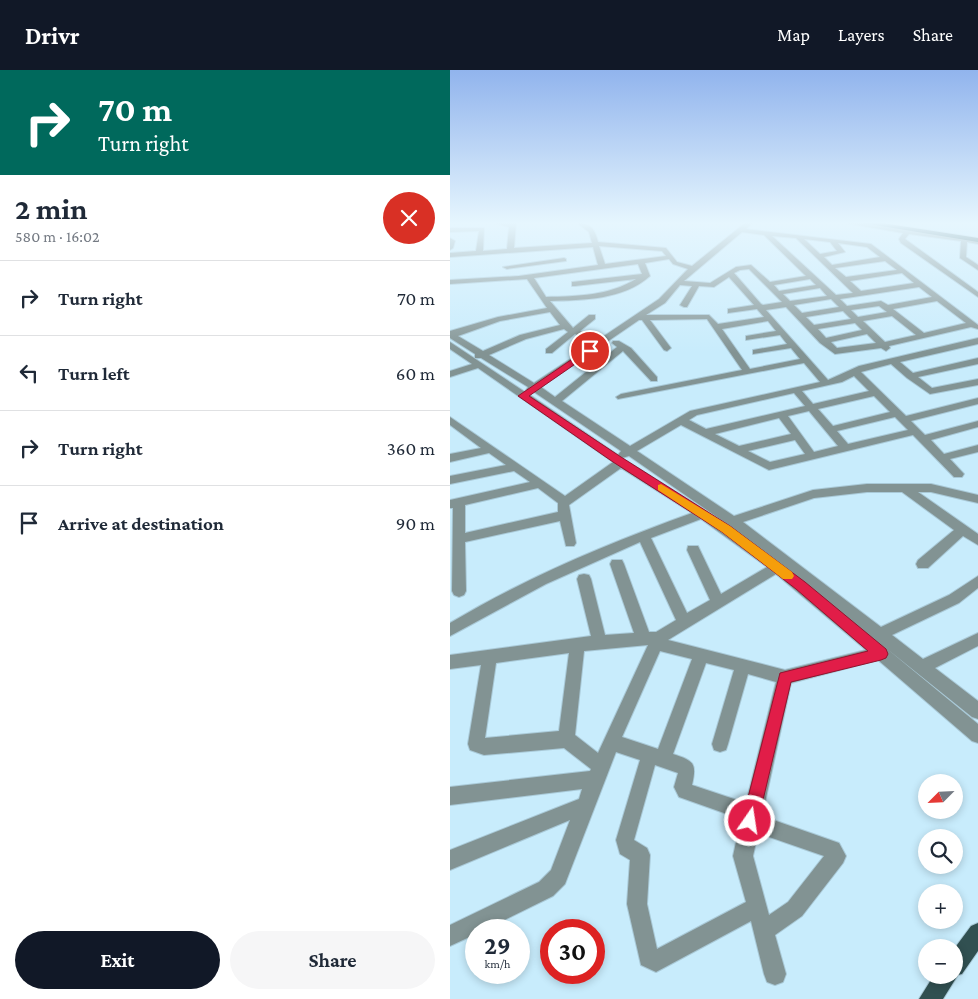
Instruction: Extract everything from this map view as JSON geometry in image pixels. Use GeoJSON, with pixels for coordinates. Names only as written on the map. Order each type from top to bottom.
{"type":"FeatureCollection","features":[{"type":"Feature","properties":{"kind":"main road"},"geometry":{"type":"LineString","coordinates":[[963,954],[978,933]]}},
{"type":"Feature","properties":{"kind":"main road"},"geometry":{"type":"LineString","coordinates":[[930,999],[941,984]]}},
{"type":"Feature","properties":{"kind":"street"},"geometry":{"type":"LineString","coordinates":[[507,279],[507,267],[512,266]]}},
{"type":"Feature","properties":{"kind":"street"},"geometry":{"type":"LineString","coordinates":[[450,282],[507,279],[606,266]]}},
{"type":"Feature","properties":{"kind":"street"},"geometry":{"type":"LineString","coordinates":[[643,266],[646,276]]}},
{"type":"Feature","properties":{"kind":"street"},"geometry":{"type":"LineString","coordinates":[[687,266],[693,268]]}},
{"type":"Feature","properties":{"kind":"street"},"geometry":{"type":"LineString","coordinates":[[801,266],[882,345],[910,376],[930,391],[978,382]]}},
{"type":"Feature","properties":{"kind":"street"},"geometry":{"type":"LineString","coordinates":[[829,267],[833,266]]}},
{"type":"Feature","properties":{"kind":"street"},"geometry":{"type":"LineString","coordinates":[[898,266],[975,326]]}},
{"type":"Feature","properties":{"kind":"street"},"geometry":{"type":"LineString","coordinates":[[937,266],[978,295]]}},
{"type":"Feature","properties":{"kind":"street"},"geometry":{"type":"LineString","coordinates":[[678,282],[713,284],[741,267],[751,267],[831,349],[838,352],[975,326]]}},
{"type":"Feature","properties":{"kind":"street"},"geometry":{"type":"LineString","coordinates":[[829,267],[859,294]]}},
{"type":"Feature","properties":{"kind":"street"},"geometry":{"type":"LineString","coordinates":[[523,396],[641,318],[662,301],[693,268]]}},
{"type":"Feature","properties":{"kind":"street"},"geometry":{"type":"LineString","coordinates":[[844,280],[904,271]]}},
{"type":"Feature","properties":{"kind":"street"},"geometry":{"type":"LineString","coordinates":[[730,273],[826,383]]}},
{"type":"Feature","properties":{"kind":"street"},"geometry":{"type":"LineString","coordinates":[[529,276],[544,300],[566,326],[574,332],[623,346],[654,379]]}},
{"type":"Feature","properties":{"kind":"street"},"geometry":{"type":"LineString","coordinates":[[575,284],[646,276]]}},
{"type":"Feature","properties":{"kind":"street"},"geometry":{"type":"LineString","coordinates":[[544,300],[586,298],[623,290],[646,276]]}},
{"type":"Feature","properties":{"kind":"street"},"geometry":{"type":"LineString","coordinates":[[769,284],[812,277]]}},
{"type":"Feature","properties":{"kind":"street"},"geometry":{"type":"LineString","coordinates":[[684,305],[697,284]]}},
{"type":"Feature","properties":{"kind":"street"},"geometry":{"type":"LineString","coordinates":[[731,311],[789,305],[921,284]]}},
{"type":"Feature","properties":{"kind":"street"},"geometry":{"type":"LineString","coordinates":[[778,293],[822,286]]}},
{"type":"Feature","properties":{"kind":"street"},"geometry":{"type":"LineString","coordinates":[[888,308],[939,298]]}},
{"type":"Feature","properties":{"kind":"street"},"geometry":{"type":"LineString","coordinates":[[800,316],[878,303],[896,313],[921,335]]}},
{"type":"Feature","properties":{"kind":"street"},"geometry":{"type":"LineString","coordinates":[[552,309],[498,319],[451,338],[523,396],[619,461],[782,565],[880,634],[900,659],[978,735]]}},
{"type":"Feature","properties":{"kind":"street"},"geometry":{"type":"LineString","coordinates":[[811,328],[896,313]]}},
{"type":"Feature","properties":{"kind":"street"},"geometry":{"type":"LineString","coordinates":[[549,351],[592,317]]}},
{"type":"Feature","properties":{"kind":"street"},"geometry":{"type":"LineString","coordinates":[[641,318],[706,317],[711,319],[748,372]]}},
{"type":"Feature","properties":{"kind":"street"},"geometry":{"type":"LineString","coordinates":[[641,318],[667,348]]}},
{"type":"Feature","properties":{"kind":"street"},"geometry":{"type":"LineString","coordinates":[[717,327],[771,318]]}},
{"type":"Feature","properties":{"kind":"street"},"geometry":{"type":"LineString","coordinates":[[450,374],[477,359],[528,336],[566,326]]}},
{"type":"Feature","properties":{"kind":"street"},"geometry":{"type":"LineString","coordinates":[[823,341],[868,331]]}},
{"type":"Feature","properties":{"kind":"street"},"geometry":{"type":"LineString","coordinates":[[749,338],[783,332]]}},
{"type":"Feature","properties":{"kind":"street"},"geometry":{"type":"LineString","coordinates":[[565,502],[619,461],[628,451],[694,413],[842,379],[855,371],[978,342]]}},
{"type":"Feature","properties":{"kind":"street"},"geometry":{"type":"LineString","coordinates":[[756,352],[794,345]]}},
{"type":"Feature","properties":{"kind":"street"},"geometry":{"type":"LineString","coordinates":[[962,345],[978,359]]}},
{"type":"Feature","properties":{"kind":"street"},"geometry":{"type":"LineString","coordinates":[[555,402],[623,346]]}},
{"type":"Feature","properties":{"kind":"street"},"geometry":{"type":"LineString","coordinates":[[477,359],[534,387],[733,521],[881,654],[922,667],[978,711]]}},
{"type":"Feature","properties":{"kind":"street"},"geometry":{"type":"LineString","coordinates":[[910,376],[978,359]]}},
{"type":"Feature","properties":{"kind":"street"},"geometry":{"type":"LineString","coordinates":[[621,397],[807,360]]}},
{"type":"Feature","properties":{"kind":"street"},"geometry":{"type":"LineString","coordinates":[[855,371],[958,474]]}},
{"type":"Feature","properties":{"kind":"street"},"geometry":{"type":"LineString","coordinates":[[796,390],[846,448]]}},
{"type":"Feature","properties":{"kind":"street"},"geometry":{"type":"LineString","coordinates":[[704,433],[877,392]]}},
{"type":"Feature","properties":{"kind":"street"},"geometry":{"type":"LineString","coordinates":[[830,430],[978,401]]}},
{"type":"Feature","properties":{"kind":"street"},"geometry":{"type":"LineString","coordinates":[[782,415],[812,456]]}},
{"type":"Feature","properties":{"kind":"street"},"geometry":{"type":"LineString","coordinates":[[450,420],[565,502]]}},
{"type":"Feature","properties":{"kind":"street"},"geometry":{"type":"LineString","coordinates":[[680,420],[769,466],[846,448],[978,424]]}},
{"type":"Feature","properties":{"kind":"street"},"geometry":{"type":"LineString","coordinates":[[736,450],[797,436]]}},
{"type":"Feature","properties":{"kind":"street"},"geometry":{"type":"LineString","coordinates":[[942,458],[978,448]]}},
{"type":"Feature","properties":{"kind":"street"},"geometry":{"type":"LineString","coordinates":[[450,458],[491,449]]}},
{"type":"Feature","properties":{"kind":"street"},"geometry":{"type":"LineString","coordinates":[[450,480],[516,467]]}},
{"type":"Feature","properties":{"kind":"street"},"geometry":{"type":"LineString","coordinates":[[459,591],[459,539],[455,503],[540,484]]}},
{"type":"Feature","properties":{"kind":"street"},"geometry":{"type":"LineString","coordinates":[[733,521],[819,493],[882,486],[937,488],[978,499]]}},
{"type":"Feature","properties":{"kind":"street"},"geometry":{"type":"LineString","coordinates":[[903,487],[978,540]]}},
{"type":"Feature","properties":{"kind":"street"},"geometry":{"type":"LineString","coordinates":[[565,502],[565,515],[570,543]]}},
{"type":"Feature","properties":{"kind":"street"},"geometry":{"type":"LineString","coordinates":[[450,630],[497,601],[643,536],[703,514]]}},
{"type":"Feature","properties":{"kind":"street"},"geometry":{"type":"LineString","coordinates":[[459,539],[565,515]]}},
{"type":"Feature","properties":{"kind":"street"},"geometry":{"type":"LineString","coordinates":[[923,564],[963,529]]}},
{"type":"Feature","properties":{"kind":"street"},"geometry":{"type":"LineString","coordinates":[[643,536],[684,623]]}},
{"type":"Feature","properties":{"kind":"street"},"geometry":{"type":"LineString","coordinates":[[692,550],[718,603]]}},
{"type":"Feature","properties":{"kind":"street"},"geometry":{"type":"LineString","coordinates":[[617,564],[652,640]]}},
{"type":"Feature","properties":{"kind":"street"},"geometry":{"type":"LineString","coordinates":[[450,936],[553,884],[558,877],[598,772],[612,742],[652,640],[782,565]]}},
{"type":"Feature","properties":{"kind":"street"},"geometry":{"type":"LineString","coordinates":[[584,579],[599,641]]}},
{"type":"Feature","properties":{"kind":"street"},"geometry":{"type":"LineString","coordinates":[[880,634],[954,599],[978,581]]}},
{"type":"Feature","properties":{"kind":"street"},"geometry":{"type":"LineString","coordinates":[[922,667],[978,639]]}},
{"type":"Feature","properties":{"kind":"street"},"geometry":{"type":"LineString","coordinates":[[450,662],[599,641],[652,640],[785,677],[881,654]]}},
{"type":"Feature","properties":{"kind":"street"},"geometry":{"type":"LineString","coordinates":[[566,740],[577,644]]}},
{"type":"Feature","properties":{"kind":"street"},"geometry":{"type":"LineString","coordinates":[[701,655],[657,757],[625,840],[627,847],[640,855],[637,904],[648,958],[656,961],[757,907]]}},
{"type":"Feature","properties":{"kind":"street"},"geometry":{"type":"LineString","coordinates":[[490,656],[476,744],[484,747],[566,740],[598,772]]}},
{"type":"Feature","properties":{"kind":"street"},"geometry":{"type":"LineString","coordinates":[[720,744],[743,666]]}},
{"type":"Feature","properties":{"kind":"street"},"geometry":{"type":"LineString","coordinates":[[775,974],[743,856],[785,677]]}},
{"type":"Feature","properties":{"kind":"street"},"geometry":{"type":"LineString","coordinates":[[612,742],[687,768],[683,787],[685,791],[832,850],[836,856],[795,909],[763,931]]}},
{"type":"Feature","properties":{"kind":"street"},"geometry":{"type":"LineString","coordinates":[[450,796],[598,772]]}},
{"type":"Feature","properties":{"kind":"street"},"geometry":{"type":"LineString","coordinates":[[450,860],[585,805]]}},
{"type":"Feature","properties":{"kind":"slow traffic"},"geometry":{"type":"LineString","coordinates":[[661,488],[726,529],[788,576]]}},
{"type":"Feature","properties":{"kind":"route"},"geometry":{"type":"LineString","coordinates":[[590,351],[523,396],[617,460],[726,529],[800,585],[881,654],[785,677],[750,821]]}}]}
